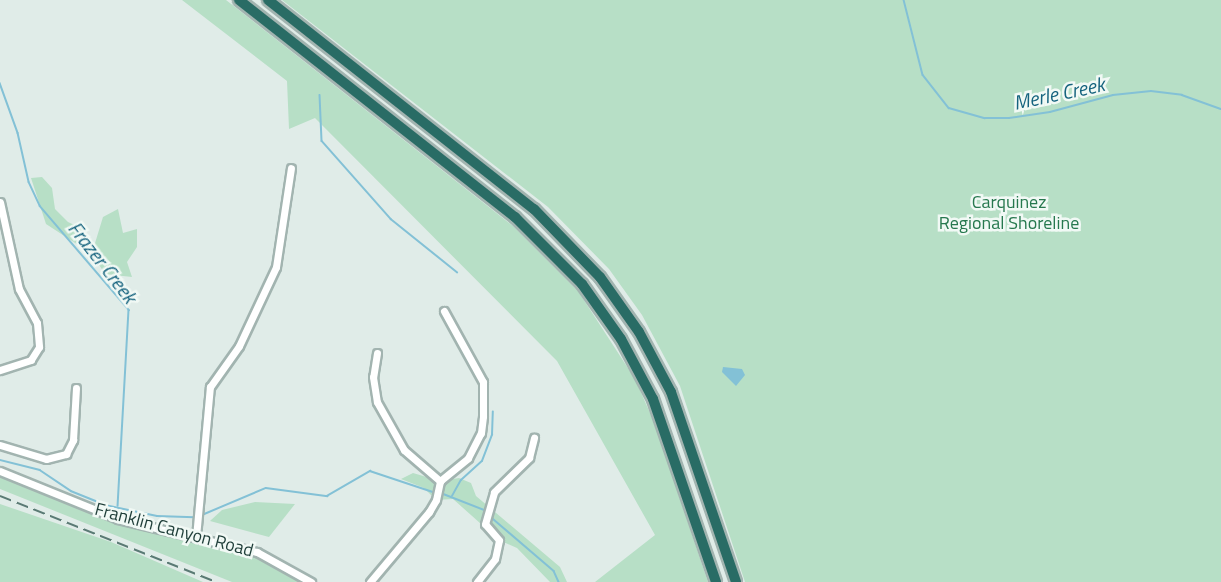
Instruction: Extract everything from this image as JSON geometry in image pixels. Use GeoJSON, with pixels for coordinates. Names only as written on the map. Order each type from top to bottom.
{"type":"FeatureCollection","features":[{"type":"Feature","properties":{"kind":"highway"},"geometry":{"type":"LineString","coordinates":[[239,0],[510,213],[582,284],[621,339],[653,399],[716,582]]}},
{"type":"Feature","properties":{"kind":"highway"},"geometry":{"type":"LineString","coordinates":[[268,0],[534,208],[600,277],[639,332],[668,386],[736,582]]}},
{"type":"Feature","properties":{"kind":"street"},"geometry":{"type":"LineString","coordinates":[[196,537],[210,387],[239,346],[276,267],[291,168]]}},
{"type":"Feature","properties":{"kind":"street"},"geometry":{"type":"LineString","coordinates":[[0,202],[19,290],[36,323],[39,347],[30,360],[0,370]]}},
{"type":"Feature","properties":{"kind":"street"},"geometry":{"type":"LineString","coordinates":[[370,582],[436,500],[440,482],[468,458],[481,433],[483,382],[444,311]]}},
{"type":"Feature","properties":{"kind":"street"},"geometry":{"type":"LineString","coordinates":[[377,353],[373,377],[377,402],[404,450],[440,482]]}},
{"type":"Feature","properties":{"kind":"street"},"geometry":{"type":"LineString","coordinates":[[0,445],[46,459],[66,454],[73,440],[76,388]]}},
{"type":"Feature","properties":{"kind":"street"},"geometry":{"type":"LineString","coordinates":[[477,582],[495,559],[499,540],[485,524],[494,492],[529,458],[534,438]]}},
{"type":"Feature","properties":{"kind":"street","name":"Franklin Canyon Road"},"geometry":{"type":"LineString","coordinates":[[0,471],[118,519],[257,552],[311,582]]}},
{"type":"Feature","properties":{"kind":"green space"},"geometry":{"type":"Polygon","coordinates":[[[182,0],[226,0],[513,226],[578,291],[635,379],[654,422],[708,582],[595,582],[655,535],[557,361],[315,118],[289,129],[287,81],[182,0]]]}},
{"type":"Feature","properties":{"kind":"green space","name":"Carquinez Regional Shoreline"},"geometry":{"type":"Polygon","coordinates":[[[282,0],[1221,0],[1221,582],[745,582],[680,386],[642,315],[609,269],[548,207],[282,0]]]}},
{"type":"Feature","properties":{"kind":"green space"},"geometry":{"type":"Polygon","coordinates":[[[42,177],[52,188],[55,209],[68,222],[85,230],[92,253],[103,217],[118,209],[123,233],[137,229],[137,247],[127,262],[132,277],[105,274],[92,254],[46,224],[31,178],[42,177]]]}},
{"type":"Feature","properties":{"kind":"green space"},"geometry":{"type":"Polygon","coordinates":[[[0,473],[104,517],[265,560],[301,582],[232,582],[0,489],[0,473]]]}},
{"type":"Feature","properties":{"kind":"green space"},"geometry":{"type":"Polygon","coordinates":[[[413,473],[440,481],[459,478],[471,483],[476,496],[560,567],[567,582],[550,582],[517,548],[499,540],[453,499],[436,500],[424,488],[401,479],[413,473]]]}},
{"type":"Feature","properties":{"kind":"green space"},"geometry":{"type":"Polygon","coordinates":[[[255,502],[295,504],[269,537],[210,521],[222,510],[255,502]]]}},
{"type":"Feature","properties":{"kind":"green space"},"geometry":{"type":"Polygon","coordinates":[[[0,504],[111,542],[203,582],[0,582],[0,504]]]}},
{"type":"Feature","properties":{"kind":"water"},"geometry":{"type":"Polygon","coordinates":[[[723,367],[742,369],[745,375],[736,386],[722,372],[723,367]]]}},
{"type":"Feature","properties":{"kind":"waterway","name":"Merle Creek"},"geometry":{"type":"LineString","coordinates":[[904,0],[923,75],[949,108],[985,118],[1009,118],[1050,112],[1113,95],[1151,91],[1182,95],[1221,109]]}},
{"type":"Feature","properties":{"kind":"waterway","name":"Frazer Creek"},"geometry":{"type":"LineString","coordinates":[[0,83],[18,133],[29,182],[40,206],[129,310],[118,506]]}},
{"type":"Feature","properties":{"kind":"waterway"},"geometry":{"type":"LineString","coordinates":[[320,95],[322,141],[391,219],[457,272]]}},
{"type":"Feature","properties":{"kind":"waterway"},"geometry":{"type":"LineString","coordinates":[[452,496],[461,480],[482,461],[492,435],[493,412]]}},
{"type":"Feature","properties":{"kind":"waterway"},"geometry":{"type":"LineString","coordinates":[[0,460],[40,470],[71,491],[105,505],[157,516],[194,517]]}},
{"type":"Feature","properties":{"kind":"waterway"},"geometry":{"type":"LineString","coordinates":[[202,515],[266,488],[327,496],[370,471],[433,492]]}},
{"type":"Feature","properties":{"kind":"waterway"},"geometry":{"type":"LineString","coordinates":[[441,493],[487,511]]}},
{"type":"Feature","properties":{"kind":"waterway"},"geometry":{"type":"LineString","coordinates":[[491,517],[554,571],[559,582]]}},
{"type":"Feature","properties":{"kind":"railway"},"geometry":{"type":"LineString","coordinates":[[0,496],[216,582]]}}]}
